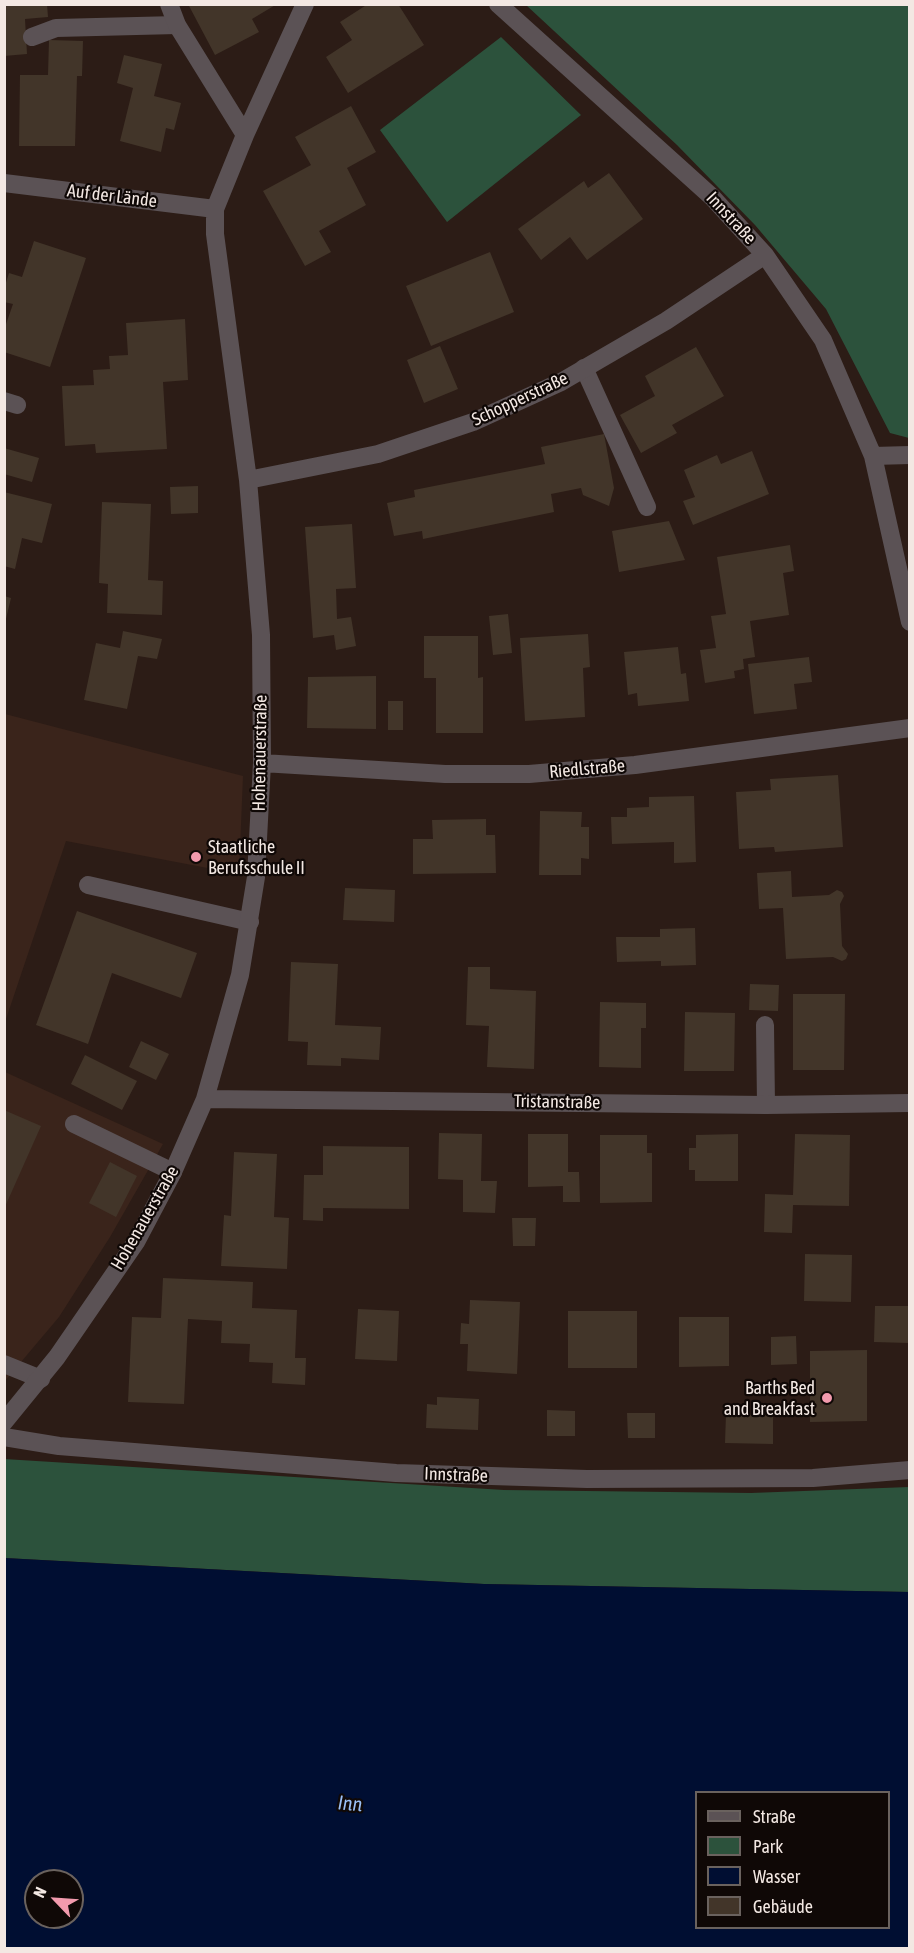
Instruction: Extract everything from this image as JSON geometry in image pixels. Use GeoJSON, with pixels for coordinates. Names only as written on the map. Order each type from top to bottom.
{"type":"FeatureCollection","features":[{"type":"Feature","properties":{"kind":"street"},"geometry":{"type":"LineString","coordinates":[[169,4],[177,25],[245,135]]}},
{"type":"Feature","properties":{"kind":"street","name":"Hohenauerstraße"},"geometry":{"type":"LineString","coordinates":[[4,1422],[41,1379],[136,1242],[173,1172],[205,1099],[224,1037],[250,922],[256,877],[262,763],[261,635],[249,480],[215,234],[216,208],[245,135],[305,4]]}},
{"type":"Feature","properties":{"kind":"street","name":"Innstraße"},"geometry":{"type":"LineString","coordinates":[[498,4],[712,197],[765,255],[823,340],[873,456],[909,619]]}},
{"type":"Feature","properties":{"kind":"street"},"geometry":{"type":"LineString","coordinates":[[32,37],[56,28],[177,25]]}},
{"type":"Feature","properties":{"kind":"street","name":"Auf der Lände"},"geometry":{"type":"LineString","coordinates":[[6,188],[216,208]]}},
{"type":"Feature","properties":{"kind":"street","name":"Schopperstraße"},"geometry":{"type":"LineString","coordinates":[[249,480],[378,454],[421,441],[482,417],[561,382],[666,321],[765,255]]}},
{"type":"Feature","properties":{"kind":"street"},"geometry":{"type":"LineString","coordinates":[[584,368],[647,507]]}},
{"type":"Feature","properties":{"kind":"street"},"geometry":{"type":"LineString","coordinates":[[873,456],[909,455]]}},
{"type":"Feature","properties":{"kind":"street","name":"Riedlstraße"},"geometry":{"type":"LineString","coordinates":[[262,763],[444,774],[529,774],[635,765],[909,728]]}},
{"type":"Feature","properties":{"kind":"street"},"geometry":{"type":"LineString","coordinates":[[88,885],[250,922]]}},
{"type":"Feature","properties":{"kind":"street"},"geometry":{"type":"LineString","coordinates":[[765,1024],[766,1105]]}},
{"type":"Feature","properties":{"kind":"street","name":"Tristanstraße"},"geometry":{"type":"LineString","coordinates":[[205,1099],[766,1105],[909,1103]]}},
{"type":"Feature","properties":{"kind":"street"},"geometry":{"type":"LineString","coordinates":[[74,1124],[173,1172]]}},
{"type":"Feature","properties":{"kind":"street"},"geometry":{"type":"LineString","coordinates":[[4,1364],[41,1379]]}},
{"type":"Feature","properties":{"kind":"street","name":"Innstraße"},"geometry":{"type":"LineString","coordinates":[[4,1437],[59,1446],[420,1474],[587,1479],[813,1478],[909,1470]]}},
{"type":"Feature","properties":{"kind":"shaded area","name":"Staatliche Berufsschule II"},"geometry":{"type":"Polygon","coordinates":[[[5,714],[243,776],[239,874],[66,841],[5,1022],[5,714]]]}},
{"type":"Feature","properties":{"kind":"shaded area"},"geometry":{"type":"Polygon","coordinates":[[[5,1072],[163,1144],[110,1237],[59,1317],[5,1381],[5,1072]]]}},
{"type":"Feature","properties":{"kind":"green space"},"geometry":{"type":"Polygon","coordinates":[[[526,5],[909,5],[909,438],[890,433],[826,309],[755,225],[677,145],[526,5]]]}},
{"type":"Feature","properties":{"kind":"green space"},"geometry":{"type":"Polygon","coordinates":[[[501,37],[581,115],[447,222],[380,130],[501,37]]]}},
{"type":"Feature","properties":{"kind":"green space"},"geometry":{"type":"Polygon","coordinates":[[[4,1459],[504,1490],[751,1493],[909,1487],[909,1592],[484,1584],[5,1558],[4,1459]]]}},
{"type":"Feature","properties":{"kind":"water","name":"Inn"},"geometry":{"type":"Polygon","coordinates":[[[4,1558],[484,1584],[909,1592],[909,1948],[5,1948],[4,1558]]]}},
{"type":"Feature","properties":{"kind":"building"},"geometry":{"type":"Polygon","coordinates":[[[4,4],[47,4],[48,17],[25,19],[27,54],[4,56],[4,4]]]}},
{"type":"Feature","properties":{"kind":"building"},"geometry":{"type":"Polygon","coordinates":[[[188,4],[277,4],[252,19],[259,32],[215,55],[188,4]]]}},
{"type":"Feature","properties":{"kind":"building"},"geometry":{"type":"Polygon","coordinates":[[[368,4],[398,4],[424,45],[348,93],[326,57],[352,40],[340,22],[368,4]]]}},
{"type":"Feature","properties":{"kind":"building"},"geometry":{"type":"Polygon","coordinates":[[[49,40],[83,41],[82,76],[77,76],[75,146],[19,146],[20,75],[48,75],[49,40]]]}},
{"type":"Feature","properties":{"kind":"building"},"geometry":{"type":"Polygon","coordinates":[[[124,55],[162,64],[154,96],[181,103],[174,130],[166,128],[161,152],[120,141],[133,88],[117,83],[124,55]]]}},
{"type":"Feature","properties":{"kind":"building"},"geometry":{"type":"Polygon","coordinates":[[[351,106],[376,152],[347,168],[366,205],[319,231],[331,252],[305,266],[263,191],[311,165],[295,137],[351,106]]]}},
{"type":"Feature","properties":{"kind":"building"},"geometry":{"type":"Polygon","coordinates":[[[609,173],[643,219],[587,260],[570,237],[541,260],[518,229],[584,181],[588,188],[609,173]]]}},
{"type":"Feature","properties":{"kind":"building"},"geometry":{"type":"Polygon","coordinates":[[[34,241],[86,258],[50,367],[4,352],[4,330],[13,304],[4,302],[4,289],[9,273],[22,277],[34,241]]]}},
{"type":"Feature","properties":{"kind":"building"},"geometry":{"type":"Polygon","coordinates":[[[490,252],[514,312],[431,346],[406,286],[490,252]]]}},
{"type":"Feature","properties":{"kind":"building"},"geometry":{"type":"Polygon","coordinates":[[[185,319],[188,380],[163,382],[167,449],[96,453],[95,444],[65,446],[62,386],[94,385],[93,370],[110,369],[109,356],[128,355],[126,323],[185,319]]]}},
{"type":"Feature","properties":{"kind":"building"},"geometry":{"type":"Polygon","coordinates":[[[440,346],[458,389],[424,403],[407,360],[440,346]]]}},
{"type":"Feature","properties":{"kind":"building"},"geometry":{"type":"Polygon","coordinates":[[[696,347],[724,396],[672,425],[677,433],[641,453],[620,415],[655,396],[645,376],[696,347]]]}},
{"type":"Feature","properties":{"kind":"building"},"geometry":{"type":"Polygon","coordinates":[[[604,434],[614,488],[609,506],[583,495],[581,488],[551,494],[554,512],[423,539],[422,531],[394,536],[387,503],[415,497],[414,490],[545,464],[541,447],[604,434]]]}},
{"type":"Feature","properties":{"kind":"building"},"geometry":{"type":"Polygon","coordinates":[[[4,448],[39,458],[32,482],[4,474],[4,448]]]}},
{"type":"Feature","properties":{"kind":"building"},"geometry":{"type":"Polygon","coordinates":[[[752,451],[769,494],[693,525],[683,501],[695,497],[684,470],[717,455],[721,464],[752,451]]]}},
{"type":"Feature","properties":{"kind":"building"},"geometry":{"type":"Polygon","coordinates":[[[198,486],[198,513],[171,514],[170,487],[198,486]]]}},
{"type":"Feature","properties":{"kind":"building"},"geometry":{"type":"Polygon","coordinates":[[[4,492],[52,504],[42,543],[22,538],[15,569],[4,566],[4,492]]]}},
{"type":"Feature","properties":{"kind":"building"},"geometry":{"type":"Polygon","coordinates":[[[102,502],[151,504],[148,580],[163,581],[162,615],[107,613],[108,584],[99,583],[102,502]]]}},
{"type":"Feature","properties":{"kind":"building"},"geometry":{"type":"Polygon","coordinates":[[[669,521],[685,560],[619,572],[612,531],[669,521]]]}},
{"type":"Feature","properties":{"kind":"building"},"geometry":{"type":"Polygon","coordinates":[[[352,524],[356,588],[336,589],[337,619],[351,617],[356,646],[336,650],[334,635],[313,638],[305,527],[352,524]]]}},
{"type":"Feature","properties":{"kind":"building"},"geometry":{"type":"Polygon","coordinates":[[[790,545],[794,571],[783,573],[789,615],[750,621],[755,657],[743,659],[744,669],[734,671],[735,678],[705,683],[700,650],[716,648],[711,616],[726,614],[717,557],[790,545]]]}},
{"type":"Feature","properties":{"kind":"building"},"geometry":{"type":"Polygon","coordinates":[[[4,596],[11,598],[5,623],[4,623],[4,596]]]}},
{"type":"Feature","properties":{"kind":"building"},"geometry":{"type":"Polygon","coordinates":[[[508,614],[512,653],[493,655],[489,616],[508,614]]]}},
{"type":"Feature","properties":{"kind":"building"},"geometry":{"type":"Polygon","coordinates":[[[123,631],[162,639],[157,659],[138,656],[127,709],[84,700],[96,643],[120,648],[123,631]]]}},
{"type":"Feature","properties":{"kind":"building"},"geometry":{"type":"Polygon","coordinates":[[[588,634],[590,667],[583,668],[585,717],[525,721],[520,638],[588,634]]]}},
{"type":"Feature","properties":{"kind":"building"},"geometry":{"type":"Polygon","coordinates":[[[424,636],[478,636],[478,678],[483,677],[483,733],[436,733],[436,678],[424,678],[424,636]]]}},
{"type":"Feature","properties":{"kind":"building"},"geometry":{"type":"Polygon","coordinates":[[[678,647],[681,674],[686,673],[689,701],[638,706],[637,693],[628,695],[624,652],[678,647]]]}},
{"type":"Feature","properties":{"kind":"building"},"geometry":{"type":"Polygon","coordinates":[[[809,657],[812,682],[794,684],[797,709],[754,714],[748,664],[809,657]]]}},
{"type":"Feature","properties":{"kind":"building"},"geometry":{"type":"Polygon","coordinates":[[[376,676],[376,729],[307,728],[308,677],[376,676]]]}},
{"type":"Feature","properties":{"kind":"building"},"geometry":{"type":"Polygon","coordinates":[[[388,701],[403,701],[403,730],[388,730],[388,701]]]}},
{"type":"Feature","properties":{"kind":"building"},"geometry":{"type":"Polygon","coordinates":[[[838,775],[843,847],[775,852],[774,847],[739,849],[736,792],[771,790],[770,779],[838,775]]]}},
{"type":"Feature","properties":{"kind":"building"},"geometry":{"type":"Polygon","coordinates":[[[694,796],[696,862],[674,863],[674,842],[612,844],[611,817],[627,817],[627,808],[649,807],[649,797],[694,796]]]}},
{"type":"Feature","properties":{"kind":"building"},"geometry":{"type":"Polygon","coordinates":[[[540,811],[582,812],[581,827],[589,827],[589,859],[581,858],[581,875],[539,875],[540,811]]]}},
{"type":"Feature","properties":{"kind":"building"},"geometry":{"type":"Polygon","coordinates":[[[486,819],[486,835],[495,835],[496,873],[413,874],[413,839],[433,839],[432,820],[486,819]]]}},
{"type":"Feature","properties":{"kind":"building"},"geometry":{"type":"Polygon","coordinates":[[[791,871],[792,897],[829,895],[837,890],[842,892],[844,896],[840,904],[842,946],[848,954],[846,959],[842,961],[833,957],[786,959],[783,908],[759,909],[757,873],[791,871]]]}},
{"type":"Feature","properties":{"kind":"building"},"geometry":{"type":"Polygon","coordinates":[[[345,888],[395,890],[394,922],[343,920],[345,888]]]}},
{"type":"Feature","properties":{"kind":"building"},"geometry":{"type":"Polygon","coordinates":[[[77,911],[197,953],[181,998],[112,973],[88,1044],[36,1025],[77,911]]]}},
{"type":"Feature","properties":{"kind":"building"},"geometry":{"type":"Polygon","coordinates":[[[695,928],[696,965],[661,966],[661,961],[617,962],[616,937],[660,937],[660,929],[695,928]]]}},
{"type":"Feature","properties":{"kind":"building"},"geometry":{"type":"Polygon","coordinates":[[[291,962],[338,964],[335,1025],[381,1027],[379,1060],[341,1058],[341,1066],[307,1065],[308,1042],[288,1041],[291,962]]]}},
{"type":"Feature","properties":{"kind":"building"},"geometry":{"type":"Polygon","coordinates":[[[468,967],[490,967],[490,989],[536,991],[534,1069],[487,1067],[489,1026],[466,1025],[468,967]]]}},
{"type":"Feature","properties":{"kind":"building"},"geometry":{"type":"Polygon","coordinates":[[[750,984],[779,985],[778,1011],[749,1010],[750,984]]]}},
{"type":"Feature","properties":{"kind":"building"},"geometry":{"type":"Polygon","coordinates":[[[793,994],[845,994],[844,1070],[793,1070],[793,994]]]}},
{"type":"Feature","properties":{"kind":"building"},"geometry":{"type":"Polygon","coordinates":[[[600,1002],[646,1003],[646,1028],[641,1028],[641,1068],[599,1067],[600,1002]]]}},
{"type":"Feature","properties":{"kind":"building"},"geometry":{"type":"Polygon","coordinates":[[[685,1012],[735,1013],[734,1071],[684,1071],[685,1012]]]}},
{"type":"Feature","properties":{"kind":"building"},"geometry":{"type":"Polygon","coordinates":[[[141,1041],[169,1054],[156,1080],[129,1067],[141,1041]]]}},
{"type":"Feature","properties":{"kind":"building"},"geometry":{"type":"Polygon","coordinates":[[[85,1055],[137,1081],[122,1110],[71,1084],[85,1055]]]}},
{"type":"Feature","properties":{"kind":"building"},"geometry":{"type":"Polygon","coordinates":[[[4,1110],[41,1126],[4,1209],[4,1110]]]}},
{"type":"Feature","properties":{"kind":"building"},"geometry":{"type":"Polygon","coordinates":[[[439,1133],[482,1134],[481,1181],[497,1181],[495,1213],[463,1212],[463,1180],[438,1179],[439,1133]]]}},
{"type":"Feature","properties":{"kind":"building"},"geometry":{"type":"Polygon","coordinates":[[[528,1134],[568,1134],[568,1172],[579,1172],[580,1202],[563,1202],[563,1186],[528,1187],[528,1134]]]}},
{"type":"Feature","properties":{"kind":"building"},"geometry":{"type":"Polygon","coordinates":[[[738,1134],[738,1181],[695,1181],[695,1170],[689,1170],[689,1148],[696,1148],[696,1135],[738,1134]]]}},
{"type":"Feature","properties":{"kind":"building"},"geometry":{"type":"Polygon","coordinates":[[[795,1134],[850,1135],[849,1206],[793,1205],[792,1233],[764,1232],[765,1194],[793,1195],[795,1134]]]}},
{"type":"Feature","properties":{"kind":"building"},"geometry":{"type":"Polygon","coordinates":[[[600,1135],[647,1135],[647,1153],[652,1153],[652,1202],[600,1203],[600,1135]]]}},
{"type":"Feature","properties":{"kind":"building"},"geometry":{"type":"Polygon","coordinates":[[[323,1146],[409,1147],[409,1209],[323,1208],[323,1221],[303,1220],[304,1175],[323,1175],[323,1146]]]}},
{"type":"Feature","properties":{"kind":"building"},"geometry":{"type":"Polygon","coordinates":[[[234,1152],[277,1154],[274,1217],[289,1218],[287,1269],[221,1266],[224,1215],[231,1216],[234,1152]]]}},
{"type":"Feature","properties":{"kind":"building"},"geometry":{"type":"Polygon","coordinates":[[[110,1162],[137,1176],[116,1217],[89,1203],[110,1162]]]}},
{"type":"Feature","properties":{"kind":"building"},"geometry":{"type":"Polygon","coordinates":[[[512,1218],[536,1218],[535,1246],[513,1246],[512,1218]]]}},
{"type":"Feature","properties":{"kind":"building"},"geometry":{"type":"Polygon","coordinates":[[[805,1254],[852,1255],[851,1302],[804,1301],[805,1254]]]}},
{"type":"Feature","properties":{"kind":"building"},"geometry":{"type":"Polygon","coordinates":[[[163,1278],[253,1282],[252,1308],[297,1310],[295,1358],[306,1358],[305,1385],[272,1383],[273,1363],[249,1362],[250,1344],[221,1343],[222,1321],[188,1319],[184,1404],[128,1402],[132,1317],[161,1318],[163,1278]]]}},
{"type":"Feature","properties":{"kind":"building"},"geometry":{"type":"Polygon","coordinates":[[[470,1300],[520,1302],[517,1374],[467,1371],[468,1344],[460,1344],[461,1323],[469,1324],[470,1300]]]}},
{"type":"Feature","properties":{"kind":"building"},"geometry":{"type":"Polygon","coordinates":[[[875,1306],[909,1306],[909,1343],[874,1342],[875,1306]]]}},
{"type":"Feature","properties":{"kind":"building"},"geometry":{"type":"Polygon","coordinates":[[[358,1309],[399,1311],[397,1361],[355,1359],[358,1309]]]}},
{"type":"Feature","properties":{"kind":"building"},"geometry":{"type":"Polygon","coordinates":[[[568,1311],[637,1311],[637,1368],[568,1368],[568,1311]]]}},
{"type":"Feature","properties":{"kind":"building"},"geometry":{"type":"Polygon","coordinates":[[[679,1317],[729,1317],[729,1366],[679,1367],[679,1317]]]}},
{"type":"Feature","properties":{"kind":"building"},"geometry":{"type":"Polygon","coordinates":[[[796,1336],[797,1364],[771,1365],[771,1337],[796,1336]]]}},
{"type":"Feature","properties":{"kind":"building"},"geometry":{"type":"Polygon","coordinates":[[[867,1350],[867,1421],[810,1422],[810,1351],[867,1350]]]}},
{"type":"Feature","properties":{"kind":"building"},"geometry":{"type":"Polygon","coordinates":[[[437,1397],[479,1399],[478,1430],[426,1428],[427,1404],[437,1405],[437,1397]]]}},
{"type":"Feature","properties":{"kind":"building"},"geometry":{"type":"Polygon","coordinates":[[[547,1410],[575,1411],[575,1436],[547,1436],[547,1410]]]}},
{"type":"Feature","properties":{"kind":"building"},"geometry":{"type":"Polygon","coordinates":[[[627,1413],[655,1413],[655,1438],[628,1438],[627,1413]]]}},
{"type":"Feature","properties":{"kind":"building"},"geometry":{"type":"Polygon","coordinates":[[[726,1414],[773,1415],[773,1444],[725,1443],[726,1414]]]}},
{"type":"Feature","properties":{"kind":"place","name":"Staatliche Berufsschule II"},"geometry":{"type":"Point","coordinates":[196,857]}},
{"type":"Feature","properties":{"kind":"place","name":"Barths Bed and Breakfast"},"geometry":{"type":"Point","coordinates":[827,1398]}}]}
